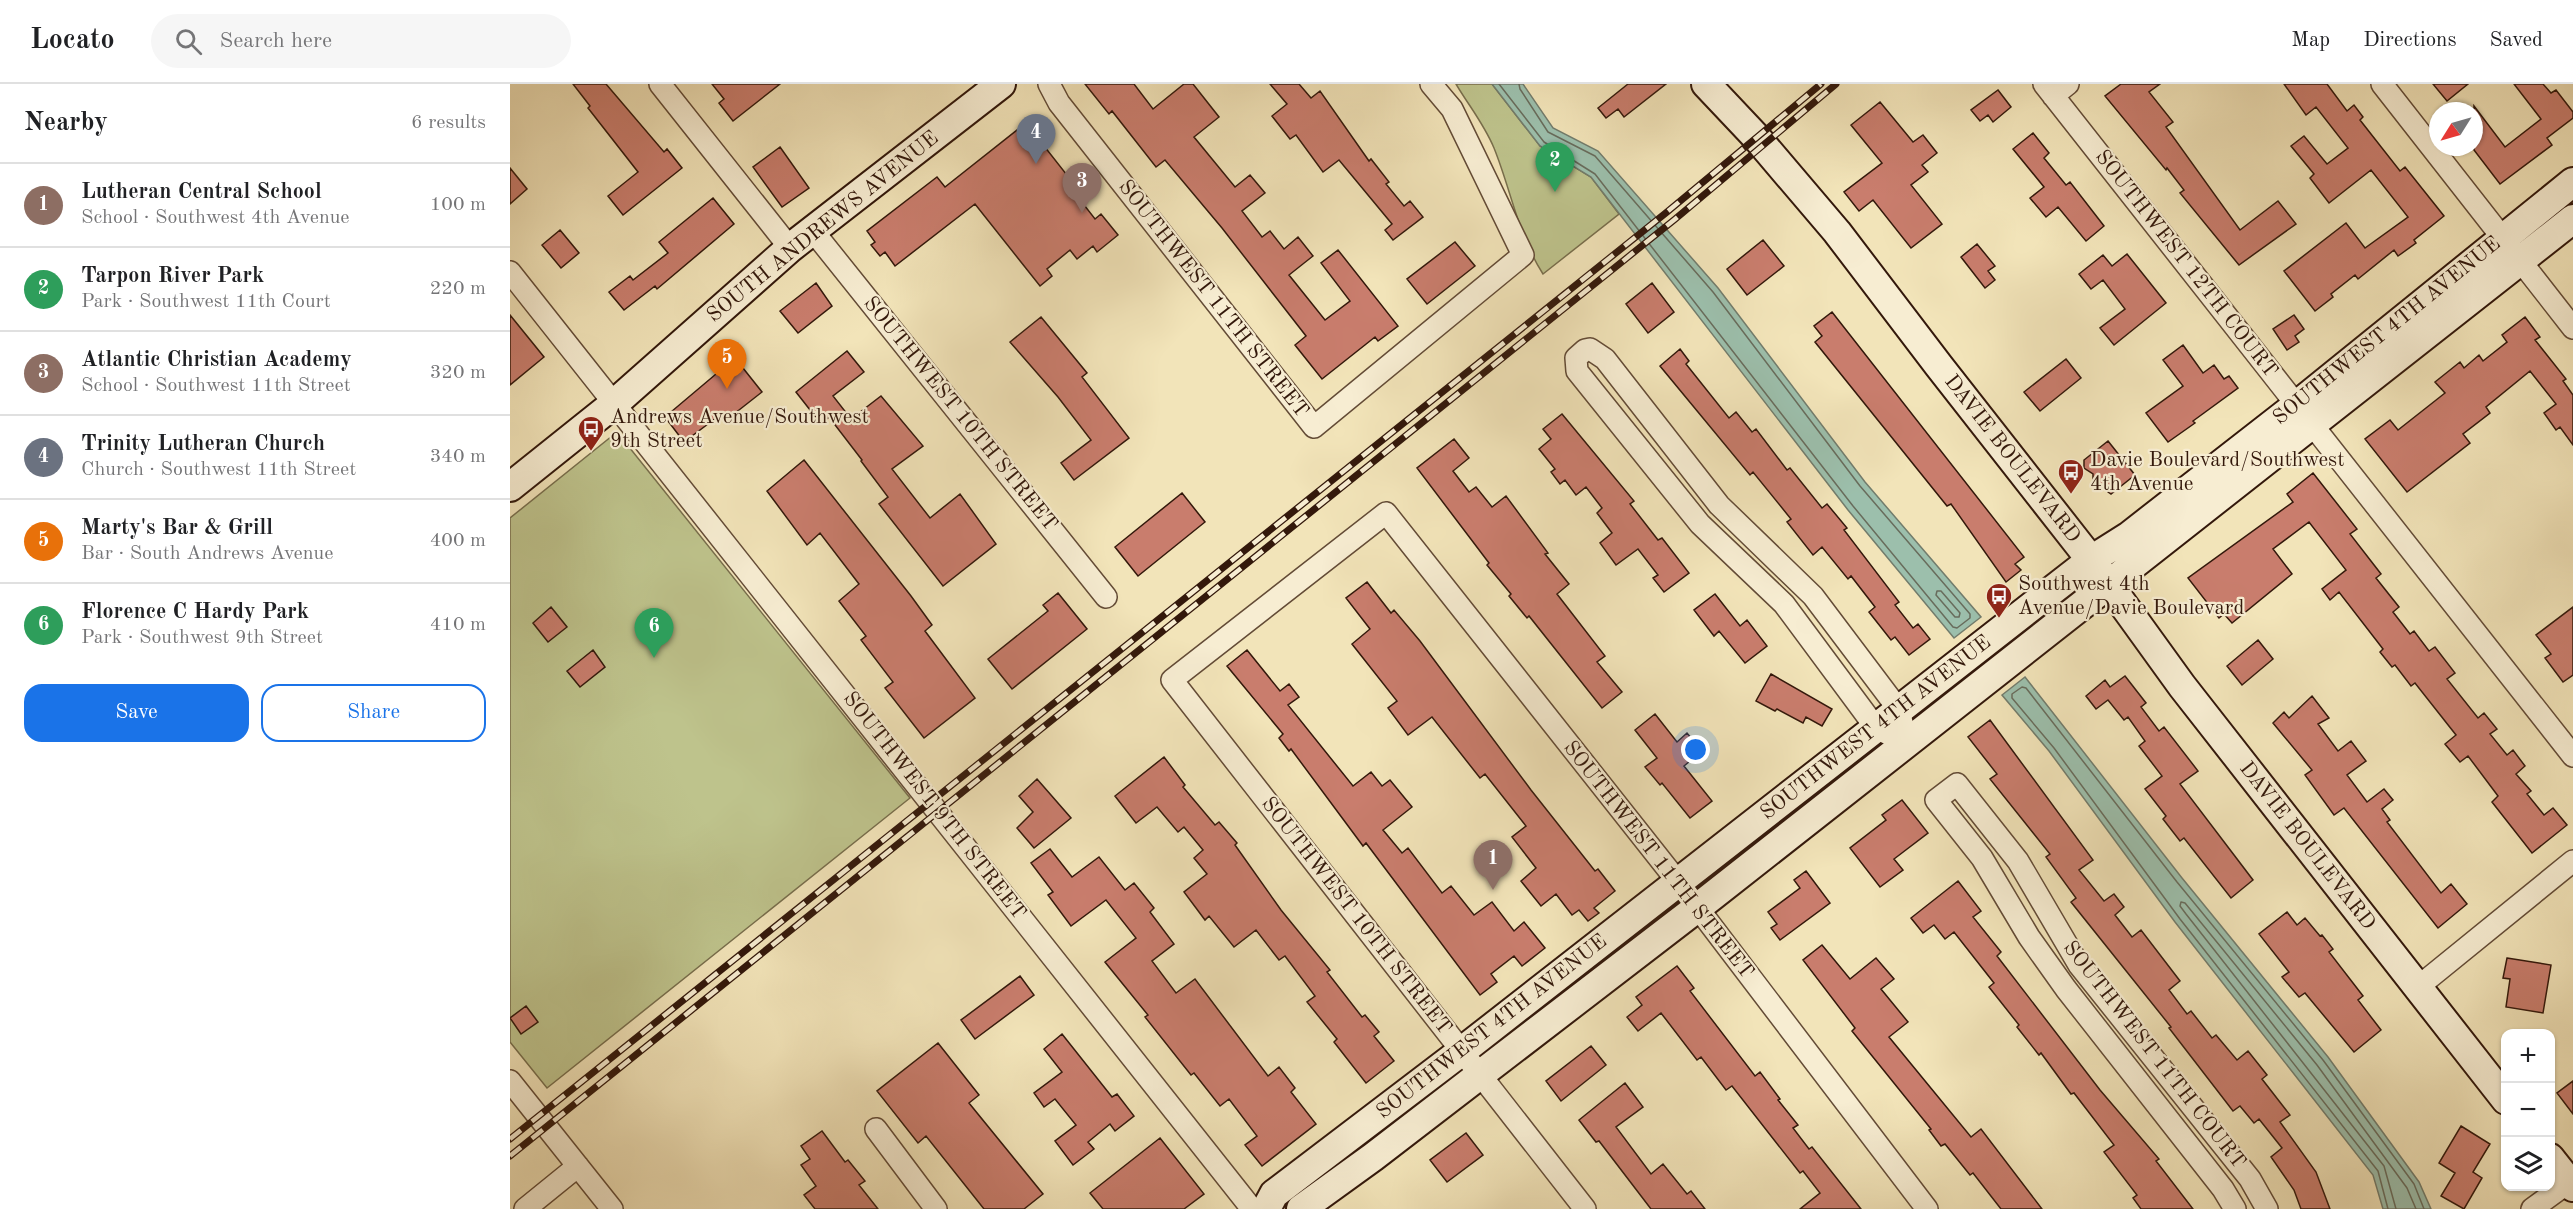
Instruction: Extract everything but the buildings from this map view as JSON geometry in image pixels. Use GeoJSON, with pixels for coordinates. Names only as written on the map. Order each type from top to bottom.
{"type":"FeatureCollection","features":[{"type":"Feature","properties":{"kind":"main road","name":"SOUTH ANDREWS AVENUE"},"geometry":{"type":"LineString","coordinates":[[510,487],[615,403],[790,248],[1001,84]]}},
{"type":"Feature","properties":{"kind":"main road","name":"DAVIE BOULEVARD"},"geometry":{"type":"LineString","coordinates":[[1706,84],[1757,138],[1837,232],[2091,560],[2182,686],[2501,1095]]}},
{"type":"Feature","properties":{"kind":"main road","name":"SOUTHWEST 4TH AVENUE"},"geometry":{"type":"LineString","coordinates":[[1301,1209],[1480,1076],[2108,585],[2304,415],[2502,238],[2573,182]]}},
{"type":"Feature","properties":{"kind":"main road","name":"SOUTHWEST 4TH AVENUE"},"geometry":{"type":"LineString","coordinates":[[1266,1209],[1274,1194],[1462,1052],[2091,560],[2304,415],[2520,260],[2573,219]]}},
{"type":"Feature","properties":{"kind":"main road"},"geometry":{"type":"LineString","coordinates":[[2555,1164],[2571,1184]]}},
{"type":"Feature","properties":{"kind":"street"},"geometry":{"type":"LineString","coordinates":[[660,84],[790,248]]}},
{"type":"Feature","properties":{"kind":"street","name":"SOUTHWEST 11TH STREET"},"geometry":{"type":"LineString","coordinates":[[1049,84],[1059,103],[1314,427],[1523,255],[1452,109],[1431,84]]}},
{"type":"Feature","properties":{"kind":"street"},"geometry":{"type":"LineString","coordinates":[[2382,84],[2573,328]]}},
{"type":"Feature","properties":{"kind":"street","name":"SOUTHWEST 12TH COURT"},"geometry":{"type":"LineString","coordinates":[[2055,88],[2304,415],[2573,756]]}},
{"type":"Feature","properties":{"kind":"street","name":"SOUTHWEST 10TH STREET"},"geometry":{"type":"LineString","coordinates":[[813,231],[1106,597]]}},
{"type":"Feature","properties":{"kind":"street","name":"SOUTHWEST 9TH STREET"},"geometry":{"type":"LineString","coordinates":[[510,272],[1252,1209]]}},
{"type":"Feature","properties":{"kind":"street"},"geometry":{"type":"LineString","coordinates":[[1590,349],[1605,359],[1719,505],[1813,596],[1899,710],[1907,743],[1876,728],[1784,604],[1713,539],[1583,380],[1575,364],[1580,354],[1590,349]]}},
{"type":"Feature","properties":{"kind":"street","name":"SOUTHWEST 10TH STREET"},"geometry":{"type":"LineString","coordinates":[[1386,513],[1172,680],[1584,1209]]}},
{"type":"Feature","properties":{"kind":"street","name":"SOUTHWEST 11TH STREET"},"geometry":{"type":"LineString","coordinates":[[1386,513],[1678,882],[1927,1209]]}},
{"type":"Feature","properties":{"kind":"street","name":"SOUTHWEST 11TH COURT"},"geometry":{"type":"LineString","coordinates":[[2235,1209],[2223,1189],[2066,989],[2029,937],[1982,858],[1936,800],[1957,784],[2018,861],[2079,965],[2250,1179],[2267,1209]]}},
{"type":"Feature","properties":{"kind":"street"},"geometry":{"type":"LineString","coordinates":[[2418,987],[2573,861]]}},
{"type":"Feature","properties":{"kind":"street"},"geometry":{"type":"LineString","coordinates":[[510,1081],[612,1209]]}},
{"type":"Feature","properties":{"kind":"street"},"geometry":{"type":"LineString","coordinates":[[876,1129],[936,1209]]}},
{"type":"Feature","properties":{"kind":"street"},"geometry":{"type":"LineString","coordinates":[[2194,1152],[2216,1136]]}},
{"type":"Feature","properties":{"kind":"street"},"geometry":{"type":"LineString","coordinates":[[525,1209],[578,1166]]}},
{"type":"Feature","properties":{"kind":"street"},"geometry":{"type":"LineString","coordinates":[[2532,1209],[2571,1184]]}},
{"type":"Feature","properties":{"kind":"green space"},"geometry":{"type":"Polygon","coordinates":[[[1456,84],[1492,84],[1540,146],[1591,177],[1619,214],[1543,274],[1527,244],[1490,139],[1456,84]]]}},
{"type":"Feature","properties":{"kind":"green space"},"geometry":{"type":"Polygon","coordinates":[[[617,432],[910,798],[547,1088],[510,1042],[510,518],[617,432]]]}},
{"type":"Feature","properties":{"kind":"water"},"geometry":{"type":"Polygon","coordinates":[[[1492,84],[1523,84],[1553,128],[1598,151],[1718,288],[1865,482],[1981,617],[1954,638],[1848,510],[1591,177],[1540,146],[1492,84]]]}},
{"type":"Feature","properties":{"kind":"water"},"geometry":{"type":"Polygon","coordinates":[[[2025,677],[2182,878],[2328,1057],[2419,1182],[2431,1209],[2383,1209],[2373,1175],[2175,922],[2049,751],[2002,695],[2025,677]]]}},
{"type":"Feature","properties":{"kind":"railway"},"geometry":{"type":"LineString","coordinates":[[510,1139],[1667,212],[1821,84]]}},
{"type":"Feature","properties":{"kind":"railway"},"geometry":{"type":"LineString","coordinates":[[510,1156],[1674,220],[1836,84]]}},
{"type":"Feature","properties":{"kind":"place","name":"Trinity Lutheran Church"},"geometry":{"type":"Point","coordinates":[1036,164]}},
{"type":"Feature","properties":{"kind":"place","name":"Tarpon River Park"},"geometry":{"type":"Point","coordinates":[1555,192]}},
{"type":"Feature","properties":{"kind":"place","name":"Atlantic Christian Academy"},"geometry":{"type":"Point","coordinates":[1082,213]}},
{"type":"Feature","properties":{"kind":"place","name":"Marty's Bar & Grill"},"geometry":{"type":"Point","coordinates":[727,389]}},
{"type":"Feature","properties":{"kind":"place","name":"Andrews Avenue/Southwest 9th Street"},"geometry":{"type":"Point","coordinates":[591,452]}},
{"type":"Feature","properties":{"kind":"place","name":"Davie Boulevard/Southwest 4th Avenue"},"geometry":{"type":"Point","coordinates":[2071,495]}},
{"type":"Feature","properties":{"kind":"place","name":"Southwest 4th Avenue/Davie Boulevard"},"geometry":{"type":"Point","coordinates":[1999,619]}},
{"type":"Feature","properties":{"kind":"place","name":"Florence C Hardy Park"},"geometry":{"type":"Point","coordinates":[654,658]}},
{"type":"Feature","properties":{"kind":"place","name":"Lutheran Central School"},"geometry":{"type":"Point","coordinates":[1493,890]}}]}
